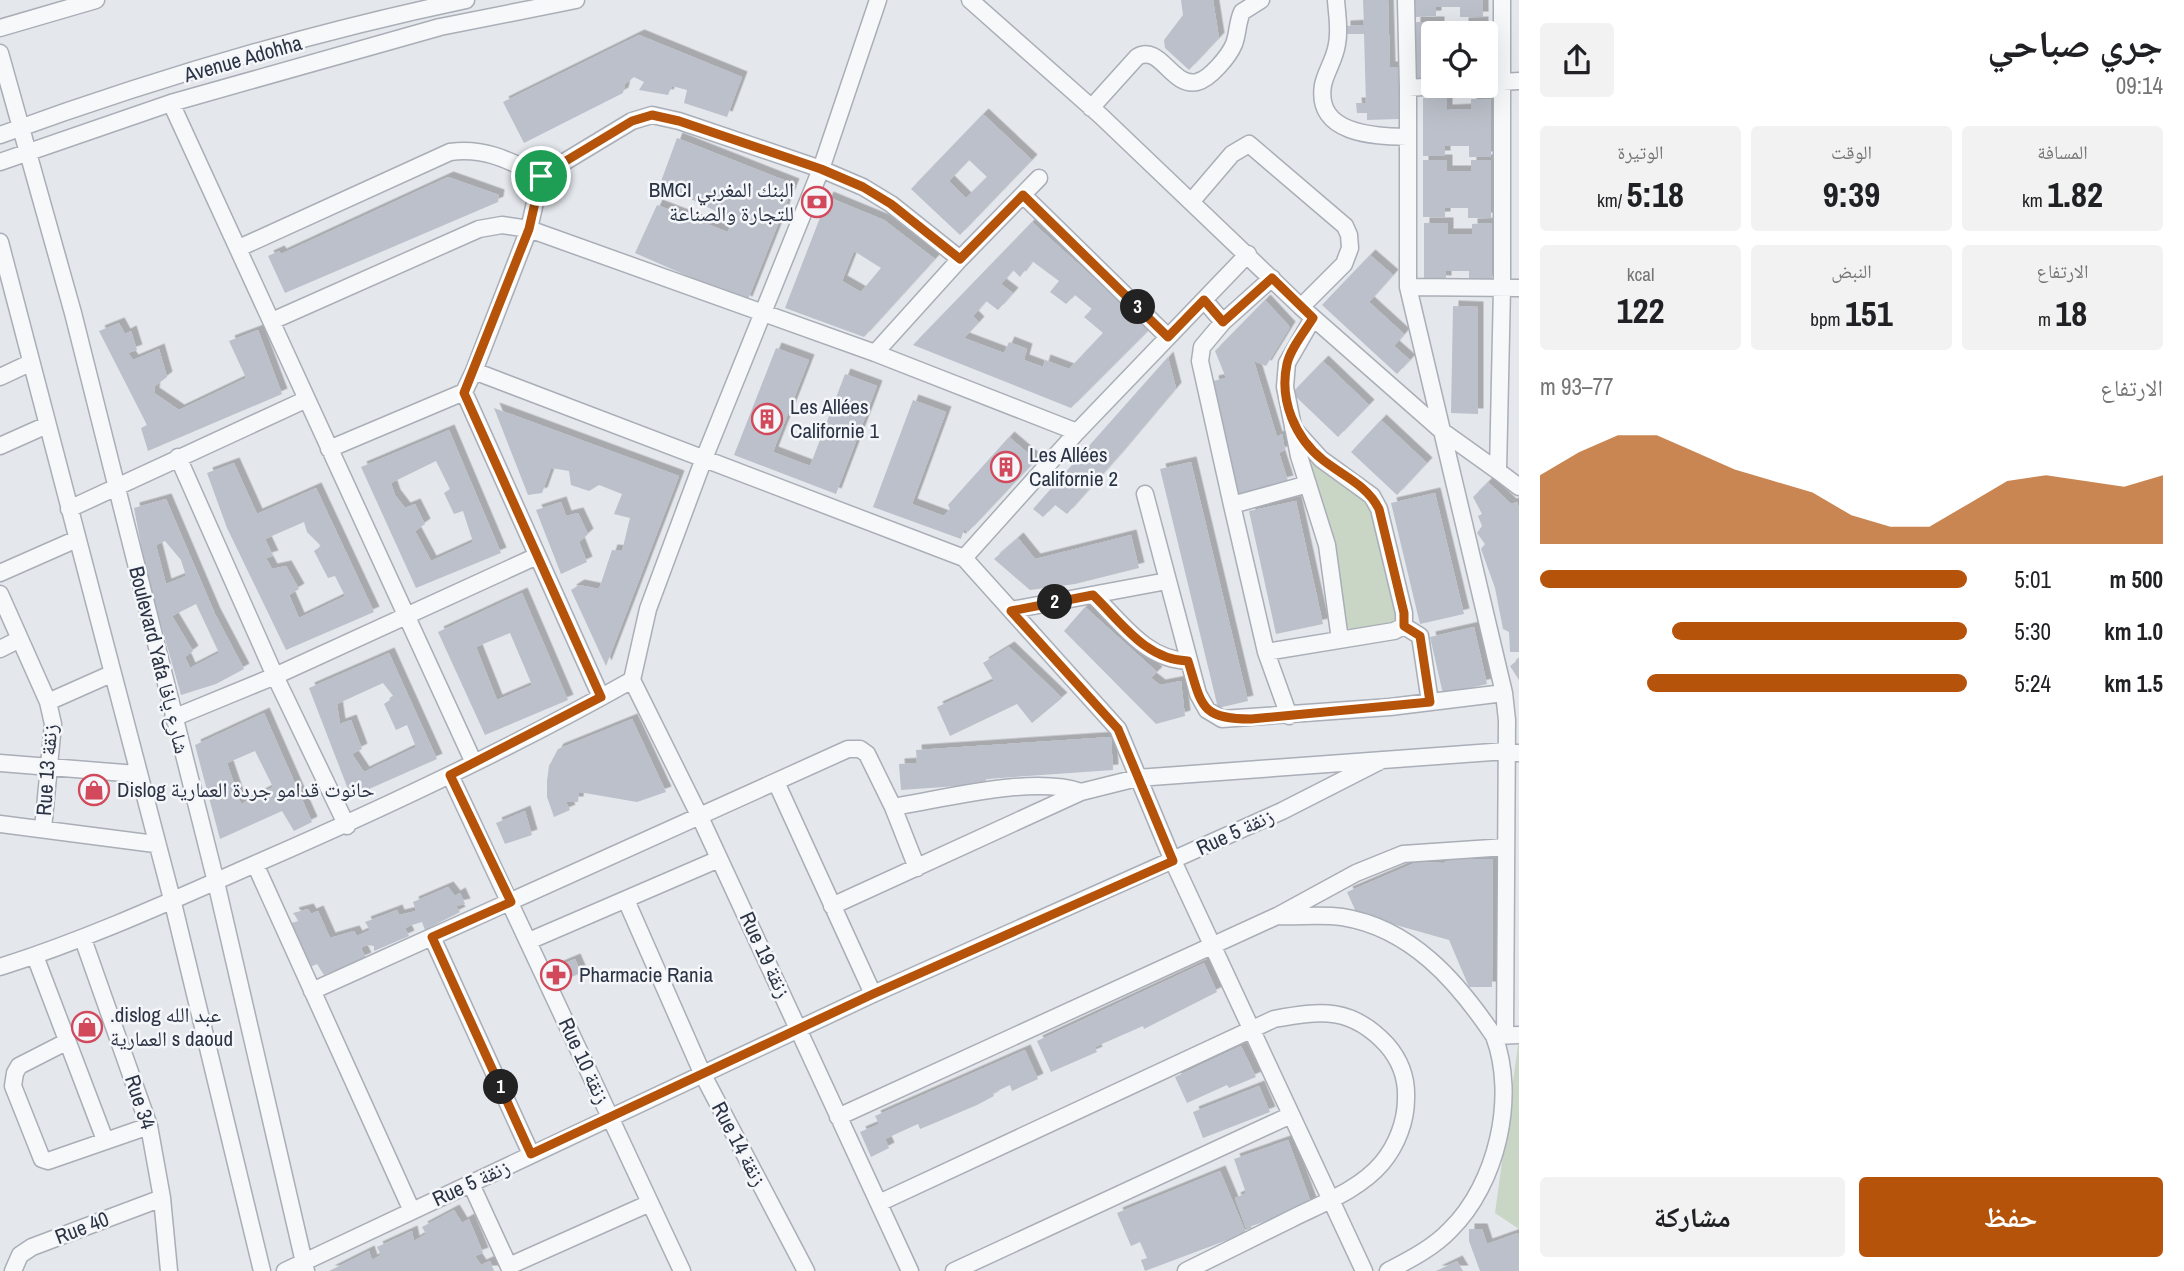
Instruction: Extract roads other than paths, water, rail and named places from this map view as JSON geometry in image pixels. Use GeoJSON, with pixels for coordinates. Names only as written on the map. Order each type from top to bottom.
{"type":"FeatureCollection","features":[{"type":"Feature","properties":{"kind":"street"},"geometry":{"type":"LineString","coordinates":[[0,28],[96,0]]}},
{"type":"Feature","properties":{"kind":"street","name":"Avenue Adohha"},"geometry":{"type":"LineString","coordinates":[[0,135],[278,48],[466,0]]}},
{"type":"Feature","properties":{"kind":"street"},"geometry":{"type":"LineString","coordinates":[[0,162],[171,103],[440,27],[576,0]]}},
{"type":"Feature","properties":{"kind":"street"},"geometry":{"type":"LineString","coordinates":[[0,968],[83,939],[347,826],[632,680],[648,609],[821,169],[878,0]]}},
{"type":"Feature","properties":{"kind":"street"},"geometry":{"type":"LineString","coordinates":[[970,0],[1091,108],[1307,312],[1442,431],[1519,487]]}},
{"type":"Feature","properties":{"kind":"street"},"geometry":{"type":"LineString","coordinates":[[1091,108],[1137,57],[1144,53],[1152,55],[1183,80],[1193,83],[1202,80],[1232,49],[1242,12],[1261,0]]}},
{"type":"Feature","properties":{"kind":"street"},"geometry":{"type":"LineString","coordinates":[[1336,0],[1338,42],[1323,84],[1326,109],[1343,127],[1358,134],[1408,137]]}},
{"type":"Feature","properties":{"kind":"street"},"geometry":{"type":"LineString","coordinates":[[1388,1271],[1436,1243],[1451,1230],[1481,1185],[1501,1119],[1506,1035],[1506,847],[1512,752],[1504,693],[1408,287],[1406,0]]}},
{"type":"Feature","properties":{"kind":"street"},"geometry":{"type":"LineString","coordinates":[[1498,41],[1502,0]]}},
{"type":"Feature","properties":{"kind":"street","name":"Boulevard Yafa شارع يافا"},"geometry":{"type":"LineString","coordinates":[[0,53],[73,313],[216,881],[305,1267]]}},
{"type":"Feature","properties":{"kind":"street"},"geometry":{"type":"LineString","coordinates":[[1498,82],[1519,81]]}},
{"type":"Feature","properties":{"kind":"street"},"geometry":{"type":"LineString","coordinates":[[1408,88],[1421,87]]}},
{"type":"Feature","properties":{"kind":"street"},"geometry":{"type":"LineString","coordinates":[[1495,98],[1502,288],[1498,471]]}},
{"type":"Feature","properties":{"kind":"street"},"geometry":{"type":"LineString","coordinates":[[171,103],[474,763]]}},
{"type":"Feature","properties":{"kind":"street"},"geometry":{"type":"LineString","coordinates":[[329,449],[464,393],[529,229],[541,176],[632,121],[652,115],[679,121],[821,169],[891,204],[960,259]]}},
{"type":"Feature","properties":{"kind":"street"},"geometry":{"type":"LineString","coordinates":[[1191,202],[1232,153],[1249,144],[1345,226],[1350,248],[1344,264],[1307,312],[1287,363],[1285,387],[1293,428],[1327,545],[1340,640]]}},
{"type":"Feature","properties":{"kind":"street"},"geometry":{"type":"LineString","coordinates":[[239,248],[450,152],[468,149],[494,154],[541,176]]}},
{"type":"Feature","properties":{"kind":"street"},"geometry":{"type":"LineString","coordinates":[[875,353],[960,259],[1039,178]]}},
{"type":"Feature","properties":{"kind":"street"},"geometry":{"type":"LineString","coordinates":[[1023,195],[1168,337]]}},
{"type":"Feature","properties":{"kind":"street"},"geometry":{"type":"LineString","coordinates":[[272,321],[479,229],[502,225],[529,229],[762,315],[875,353],[1077,432]]}},
{"type":"Feature","properties":{"kind":"street"},"geometry":{"type":"LineString","coordinates":[[0,242],[7,299],[30,363],[155,844],[173,902],[262,1271]]}},
{"type":"Feature","properties":{"kind":"street"},"geometry":{"type":"LineString","coordinates":[[964,558],[1077,432],[1248,254]]}},
{"type":"Feature","properties":{"kind":"street"},"geometry":{"type":"LineString","coordinates":[[1272,278],[1223,322],[1202,347],[1200,361],[1266,652],[1289,716]]}},
{"type":"Feature","properties":{"kind":"street"},"geometry":{"type":"LineString","coordinates":[[1408,287],[1519,288]]}},
{"type":"Feature","properties":{"kind":"street"},"geometry":{"type":"LineString","coordinates":[[1204,300],[1223,322]]}},
{"type":"Feature","properties":{"kind":"street"},"geometry":{"type":"LineString","coordinates":[[0,377],[30,363]]}},
{"type":"Feature","properties":{"kind":"street"},"geometry":{"type":"LineString","coordinates":[[474,371],[964,558],[1118,729],[1173,861],[1364,1271]]}},
{"type":"Feature","properties":{"kind":"street"},"geometry":{"type":"LineString","coordinates":[[464,393],[601,697]]}},
{"type":"Feature","properties":{"kind":"street"},"geometry":{"type":"LineString","coordinates":[[69,509],[307,399]]}},
{"type":"Feature","properties":{"kind":"street"},"geometry":{"type":"LineString","coordinates":[[0,446],[47,425]]}},
{"type":"Feature","properties":{"kind":"street"},"geometry":{"type":"LineString","coordinates":[[1293,428],[1321,459],[1372,496],[1379,509],[1404,613],[1404,626]]}},
{"type":"Feature","properties":{"kind":"street"},"geometry":{"type":"LineString","coordinates":[[178,457],[275,676],[347,826]]}},
{"type":"Feature","properties":{"kind":"street"},"geometry":{"type":"LineString","coordinates":[[1232,506],[1308,484]]}},
{"type":"Feature","properties":{"kind":"street"},"geometry":{"type":"LineString","coordinates":[[1145,494],[1188,661],[1207,710],[1222,719],[1289,716],[1504,693]]}},
{"type":"Feature","properties":{"kind":"street"},"geometry":{"type":"LineString","coordinates":[[0,573],[77,539]]}},
{"type":"Feature","properties":{"kind":"street"},"geometry":{"type":"LineString","coordinates":[[173,718],[275,676],[537,556]]}},
{"type":"Feature","properties":{"kind":"street"},"geometry":{"type":"LineString","coordinates":[[1011,611],[1167,581]]}},
{"type":"Feature","properties":{"kind":"street","name":"Rue 13 زنقة"},"geometry":{"type":"LineString","coordinates":[[0,594],[48,702],[53,724],[51,768],[43,830]]}},
{"type":"Feature","properties":{"kind":"street"},"geometry":{"type":"LineString","coordinates":[[1093,595],[1152,653],[1168,661],[1188,661]]}},
{"type":"Feature","properties":{"kind":"street"},"geometry":{"type":"LineString","coordinates":[[1266,652],[1394,631],[1404,626]]}},
{"type":"Feature","properties":{"kind":"street"},"geometry":{"type":"LineString","coordinates":[[1404,626],[1420,636],[1430,702]]}},
{"type":"Feature","properties":{"kind":"street"},"geometry":{"type":"LineString","coordinates":[[0,649],[19,639]]}},
{"type":"Feature","properties":{"kind":"street"},"geometry":{"type":"LineString","coordinates":[[48,702],[111,674]]}},
{"type":"Feature","properties":{"kind":"street","name":"Rue 19 زنقة"},"geometry":{"type":"LineString","coordinates":[[632,680],[700,817],[910,1271]]}},
{"type":"Feature","properties":{"kind":"street"},"geometry":{"type":"LineString","coordinates":[[312,991],[848,749],[860,749],[867,754],[893,807],[917,868]]}},
{"type":"Feature","properties":{"kind":"street"},"geometry":{"type":"LineString","coordinates":[[832,906],[1081,792],[1137,778],[1512,752]]}},
{"type":"Feature","properties":{"kind":"street","name":"Rue 5 زنقة"},"geometry":{"type":"LineString","coordinates":[[285,1271],[305,1267],[412,1211],[531,1154],[611,1119],[873,994],[1173,861],[1382,760]]}},
{"type":"Feature","properties":{"kind":"street"},"geometry":{"type":"LineString","coordinates":[[0,763],[137,774]]}},
{"type":"Feature","properties":{"kind":"street","name":"Rue 10 زنقة"},"geometry":{"type":"LineString","coordinates":[[450,775],[682,1271]]}},
{"type":"Feature","properties":{"kind":"street"},"geometry":{"type":"LineString","coordinates":[[776,782],[873,994]]}},
{"type":"Feature","properties":{"kind":"street"},"geometry":{"type":"LineString","coordinates":[[893,807],[1027,786],[1062,786],[1081,792]]}},
{"type":"Feature","properties":{"kind":"street"},"geometry":{"type":"LineString","coordinates":[[0,824],[155,844]]}},
{"type":"Feature","properties":{"kind":"street"},"geometry":{"type":"LineString","coordinates":[[838,1117],[1277,916],[1365,869],[1402,854],[1506,847]]}},
{"type":"Feature","properties":{"kind":"street"},"geometry":{"type":"LineString","coordinates":[[529,941],[719,859]]}},
{"type":"Feature","properties":{"kind":"street"},"geometry":{"type":"LineString","coordinates":[[255,864],[412,1211]]}},
{"type":"Feature","properties":{"kind":"street","name":"Rue 14 زنقة"},"geometry":{"type":"LineString","coordinates":[[626,900],[703,1075],[806,1271]]}},
{"type":"Feature","properties":{"kind":"street"},"geometry":{"type":"LineString","coordinates":[[1277,916],[1342,917],[1398,937],[1421,951],[1440,968],[1475,1007],[1506,1035]]}},
{"type":"Feature","properties":{"kind":"street"},"geometry":{"type":"LineString","coordinates":[[432,937],[531,1154]]}},
{"type":"Feature","properties":{"kind":"street","name":"Rue 34"},"geometry":{"type":"LineString","coordinates":[[83,939],[149,1126],[162,1198],[169,1271]]}},
{"type":"Feature","properties":{"kind":"street"},"geometry":{"type":"LineString","coordinates":[[35,956],[105,1140]]}},
{"type":"Feature","properties":{"kind":"street"},"geometry":{"type":"LineString","coordinates":[[879,1203],[1275,1019],[1307,1013],[1338,1013],[1376,1034],[1403,1070],[1406,1112],[1391,1150],[1358,1184],[1186,1271]]}},
{"type":"Feature","properties":{"kind":"street"},"geometry":{"type":"LineString","coordinates":[[66,1042],[19,1066],[15,1073],[13,1086],[38,1154],[48,1161],[149,1126]]}},
{"type":"Feature","properties":{"kind":"street"},"geometry":{"type":"LineString","coordinates":[[954,1271],[1291,1115]]}},
{"type":"Feature","properties":{"kind":"street"},"geometry":{"type":"LineString","coordinates":[[471,1184],[510,1269],[650,1203]]}},
{"type":"Feature","properties":{"kind":"street","name":"Rue 40"},"geometry":{"type":"LineString","coordinates":[[13,1271],[20,1255],[32,1247],[162,1198]]}},
{"type":"Feature","properties":{"kind":"place","name":"BMCI البنك المغربي للتجارة والصناعة"},"geometry":{"type":"Point","coordinates":[817,202]}},
{"type":"Feature","properties":{"kind":"place","name":"Les Allées Californie 1"},"geometry":{"type":"Point","coordinates":[767,419]}},
{"type":"Feature","properties":{"kind":"place","name":"Les Allées Californie 2"},"geometry":{"type":"Point","coordinates":[1006,467]}},
{"type":"Feature","properties":{"kind":"place","name":"Dislog حانوت قدامو جردة العمارية"},"geometry":{"type":"Point","coordinates":[94,790]}},
{"type":"Feature","properties":{"kind":"place","name":"Pharmacie Rania"},"geometry":{"type":"Point","coordinates":[556,975]}},
{"type":"Feature","properties":{"kind":"place","name":".dislog عبد الله العمارية s daoud"},"geometry":{"type":"Point","coordinates":[87,1027]}}]}
